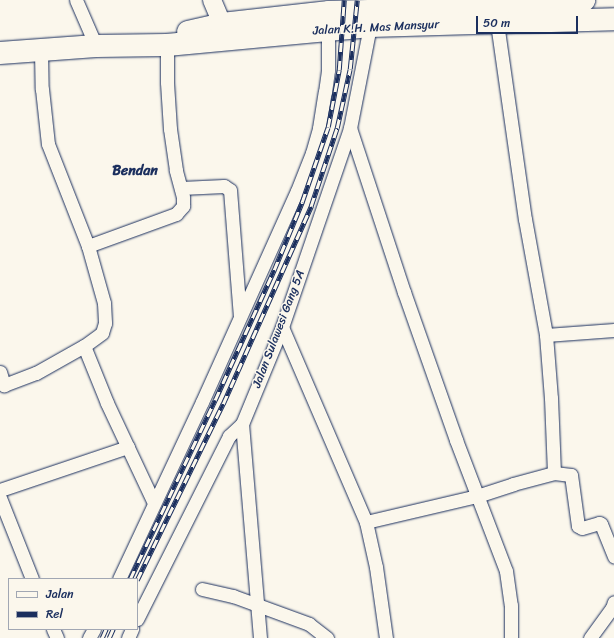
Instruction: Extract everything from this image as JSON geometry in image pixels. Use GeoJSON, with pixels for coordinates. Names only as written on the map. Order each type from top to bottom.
{"type":"FeatureCollection","features":[{"type":"Feature","properties":{"kind":"highway","name":"Jalan K.H. Mas Mansyur"},"geometry":{"type":"LineString","coordinates":[[138,44],[226,32],[328,14],[531,3],[562,6],[584,0]]}},
{"type":"Feature","properties":{"kind":"highway","name":"Jalan K.H. Mas Mansyur"},"geometry":{"type":"LineString","coordinates":[[328,14],[370,26],[614,19]]}},
{"type":"Feature","properties":{"kind":"highway","name":"Jalan K.H. Mas Mansyur"},"geometry":{"type":"LineString","coordinates":[[0,52],[138,44],[167,45],[226,32]]}},
{"type":"Feature","properties":{"kind":"street"},"geometry":{"type":"LineString","coordinates":[[76,0],[96,46]]}},
{"type":"Feature","properties":{"kind":"street"},"geometry":{"type":"LineString","coordinates":[[212,0],[226,32]]}},
{"type":"Feature","properties":{"kind":"street"},"geometry":{"type":"LineString","coordinates":[[119,578],[202,402],[297,191],[312,153],[319,128],[328,70],[328,14]]}},
{"type":"Feature","properties":{"kind":"street"},"geometry":{"type":"LineString","coordinates":[[497,23],[525,219],[546,335],[551,398],[554,473]]}},
{"type":"Feature","properties":{"kind":"street","name":"Jalan Sulawesi Gang 5A"},"geometry":{"type":"LineString","coordinates":[[260,638],[242,424],[282,327],[350,128],[370,26]]}},
{"type":"Feature","properties":{"kind":"street"},"geometry":{"type":"LineString","coordinates":[[88,246],[178,213],[183,203],[170,128],[167,82],[167,45]]}},
{"type":"Feature","properties":{"kind":"street"},"geometry":{"type":"LineString","coordinates":[[0,372],[2,386],[36,373],[84,346],[102,333],[105,323],[103,297],[88,246],[48,144],[42,89],[41,50]]}},
{"type":"Feature","properties":{"kind":"street"},"geometry":{"type":"LineString","coordinates":[[350,128],[404,292],[477,496],[506,571],[511,599],[511,638]]}},
{"type":"Feature","properties":{"kind":"street"},"geometry":{"type":"LineString","coordinates":[[181,188],[224,186],[230,190],[240,316]]}},
{"type":"Feature","properties":{"kind":"street"},"geometry":{"type":"LineString","coordinates":[[282,327],[366,522],[376,567],[386,638]]}},
{"type":"Feature","properties":{"kind":"street"},"geometry":{"type":"LineString","coordinates":[[546,335],[614,330]]}},
{"type":"Feature","properties":{"kind":"street"},"geometry":{"type":"LineString","coordinates":[[84,346],[107,402],[154,503]]}},
{"type":"Feature","properties":{"kind":"street"},"geometry":{"type":"LineString","coordinates":[[138,617],[228,436],[242,424]]}},
{"type":"Feature","properties":{"kind":"street"},"geometry":{"type":"LineString","coordinates":[[0,490],[128,447]]}},
{"type":"Feature","properties":{"kind":"street"},"geometry":{"type":"LineString","coordinates":[[366,522],[477,496],[554,473],[571,475],[578,526],[582,528],[599,523],[601,524],[614,556]]}},
{"type":"Feature","properties":{"kind":"street"},"geometry":{"type":"LineString","coordinates":[[0,498],[32,578]]}},
{"type":"Feature","properties":{"kind":"street"},"geometry":{"type":"LineString","coordinates":[[202,589],[233,596],[309,624],[327,638]]}},
{"type":"Feature","properties":{"kind":"street"},"geometry":{"type":"LineString","coordinates":[[590,638],[612,608],[614,602]]}},
{"type":"Feature","properties":{"kind":"railway"},"geometry":{"type":"LineString","coordinates":[[130,578],[215,400],[274,270],[302,202],[328,127],[339,70],[344,0]]}},
{"type":"Feature","properties":{"kind":"railway"},"geometry":{"type":"LineString","coordinates":[[138,578],[223,404],[311,206],[337,128],[350,69],[357,0]]}},
{"type":"Feature","properties":{"kind":"railway"},"geometry":{"type":"LineString","coordinates":[[102,638],[106,630]]}},
{"type":"Feature","properties":{"kind":"railway"},"geometry":{"type":"LineString","coordinates":[[109,638],[113,630]]}},
{"type":"Feature","properties":{"kind":"district","name":"Bendan"},"geometry":{"type":"Point","coordinates":[135,171]}}]}
